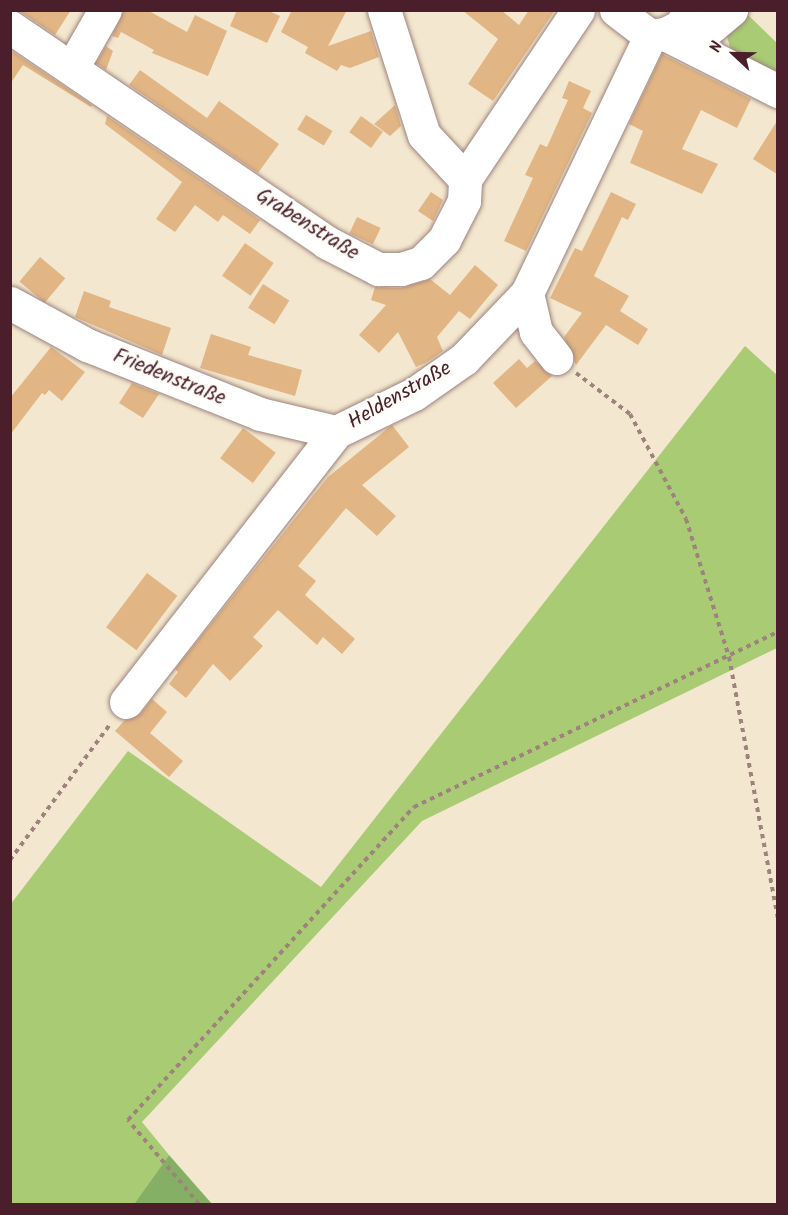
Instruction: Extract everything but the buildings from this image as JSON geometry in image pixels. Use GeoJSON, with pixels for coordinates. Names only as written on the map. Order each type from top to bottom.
{"type":"FeatureCollection","features":[{"type":"Feature","properties":{"kind":"street"},"geometry":{"type":"LineString","coordinates":[[73,66],[105,10]]}},
{"type":"Feature","properties":{"kind":"street"},"geometry":{"type":"LineString","coordinates":[[384,10],[424,135],[465,179]]}},
{"type":"Feature","properties":{"kind":"street","name":"Grabenstraße"},"geometry":{"type":"LineString","coordinates":[[10,27],[73,66],[326,242],[378,269],[401,269],[422,263],[444,240],[464,201],[465,179],[578,10]]}},
{"type":"Feature","properties":{"kind":"street"},"geometry":{"type":"LineString","coordinates":[[616,10],[668,39],[777,91]]}},
{"type":"Feature","properties":{"kind":"street"},"geometry":{"type":"LineString","coordinates":[[668,39],[684,25],[687,10]]}},
{"type":"Feature","properties":{"kind":"street"},"geometry":{"type":"LineString","coordinates":[[668,39],[731,10]]}},
{"type":"Feature","properties":{"kind":"street","name":"Heldenstraße"},"geometry":{"type":"LineString","coordinates":[[126,702],[336,432],[414,394],[464,359],[528,293],[668,39]]}},
{"type":"Feature","properties":{"kind":"street"},"geometry":{"type":"LineString","coordinates":[[528,293],[536,332],[556,358]]}},
{"type":"Feature","properties":{"kind":"street","name":"Friedenstraße"},"geometry":{"type":"LineString","coordinates":[[10,303],[87,345],[260,414],[336,432]]}},
{"type":"Feature","properties":{"kind":"path"},"geometry":{"type":"LineString","coordinates":[[556,358],[630,414],[686,519],[729,657],[777,918]]}},
{"type":"Feature","properties":{"kind":"path"},"geometry":{"type":"LineString","coordinates":[[199,1204],[128,1120],[414,807],[777,632]]}},
{"type":"Feature","properties":{"kind":"path"},"geometry":{"type":"LineString","coordinates":[[10,860],[126,702]]}},
{"type":"Feature","properties":{"kind":"green space"},"geometry":{"type":"Polygon","coordinates":[[[744,11],[777,43],[777,68],[773,75],[731,51],[724,25],[744,11]]]}},
{"type":"Feature","properties":{"kind":"green space"},"geometry":{"type":"Polygon","coordinates":[[[745,346],[777,375],[777,648],[422,821],[142,1122],[169,1155],[134,1204],[11,1204],[10,905],[128,751],[321,887],[745,346]]]}},
{"type":"Feature","properties":{"kind":"green space"},"geometry":{"type":"Polygon","coordinates":[[[169,1155],[212,1204],[134,1204],[169,1155]]]}}]}
